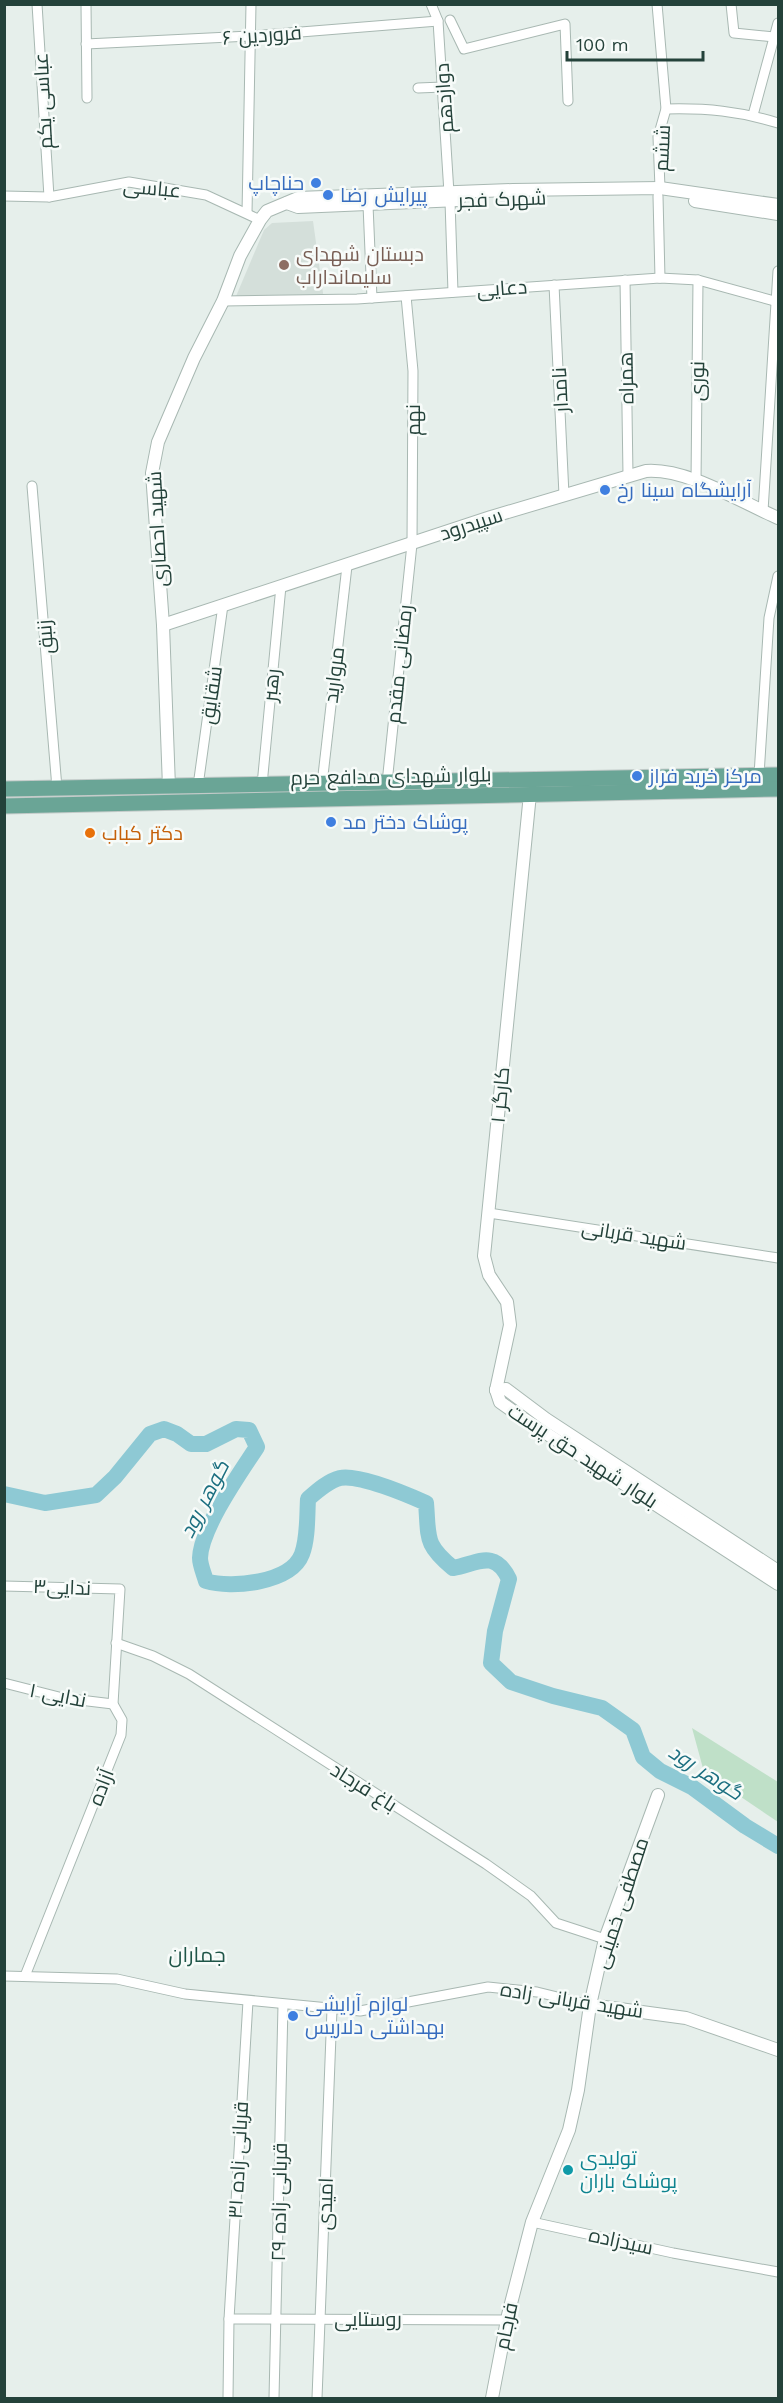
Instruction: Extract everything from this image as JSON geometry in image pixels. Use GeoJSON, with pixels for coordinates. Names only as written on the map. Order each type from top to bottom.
{"type":"FeatureCollection","features":[{"type":"Feature","properties":{"kind":"main road","name":"بلوار شهدای مدافع حرم"},"geometry":{"type":"LineString","coordinates":[[4,789],[778,775]]}},
{"type":"Feature","properties":{"kind":"main road","name":"بلوار شهدای مدافع حرم"},"geometry":{"type":"LineString","coordinates":[[4,806],[778,789]]}},
{"type":"Feature","properties":{"kind":"street","name":"عباسی یکم"},"geometry":{"type":"LineString","coordinates":[[37,4],[49,197]]}},
{"type":"Feature","properties":{"kind":"street"},"geometry":{"type":"LineString","coordinates":[[86,4],[87,98]]}},
{"type":"Feature","properties":{"kind":"street"},"geometry":{"type":"LineString","coordinates":[[247,213],[251,4]]}},
{"type":"Feature","properties":{"kind":"street","name":"دوازدهم"},"geometry":{"type":"LineString","coordinates":[[431,4],[438,21],[450,197],[453,292]]}},
{"type":"Feature","properties":{"kind":"street"},"geometry":{"type":"LineString","coordinates":[[657,4],[666,109],[707,108],[753,115],[778,123]]}},
{"type":"Feature","properties":{"kind":"street"},"geometry":{"type":"LineString","coordinates":[[731,4],[734,33],[774,37]]}},
{"type":"Feature","properties":{"kind":"street"},"geometry":{"type":"LineString","coordinates":[[450,20],[464,49],[565,24],[568,101]]}},
{"type":"Feature","properties":{"kind":"street","name":"فروردین ۶"},"geometry":{"type":"LineString","coordinates":[[86,44],[250,36],[438,21]]}},
{"type":"Feature","properties":{"kind":"street"},"geometry":{"type":"LineString","coordinates":[[753,115],[778,23]]}},
{"type":"Feature","properties":{"kind":"street"},"geometry":{"type":"LineString","coordinates":[[418,88],[443,87]]}},
{"type":"Feature","properties":{"kind":"street","name":"ششم"},"geometry":{"type":"LineString","coordinates":[[660,278],[658,137],[666,109]]}},
{"type":"Feature","properties":{"kind":"street","name":"عباسی"},"geometry":{"type":"LineString","coordinates":[[4,196],[49,197],[129,183],[206,195],[260,220]]}},
{"type":"Feature","properties":{"kind":"street","name":"شهرک فجر"},"geometry":{"type":"LineString","coordinates":[[659,192],[778,214]]}},
{"type":"Feature","properties":{"kind":"street","name":"شهرک فجر"},"geometry":{"type":"LineString","coordinates":[[287,203],[298,198],[368,200],[513,194],[659,192],[778,206]]}},
{"type":"Feature","properties":{"kind":"street"},"geometry":{"type":"LineString","coordinates":[[368,200],[372,298]]}},
{"type":"Feature","properties":{"kind":"street","name":"شهید احصاری"},"geometry":{"type":"LineString","coordinates":[[169,787],[163,625],[152,473],[158,442],[194,358],[223,301],[240,256],[267,211],[287,203]]}},
{"type":"Feature","properties":{"kind":"street"},"geometry":{"type":"LineString","coordinates":[[763,511],[778,302],[778,272]]}},
{"type":"Feature","properties":{"kind":"street","name":"دعایی"},"geometry":{"type":"LineString","coordinates":[[223,301],[372,298],[660,278],[698,280],[778,302]]}},
{"type":"Feature","properties":{"kind":"street","name":"همراه"},"geometry":{"type":"LineString","coordinates":[[625,280],[627,475]]}},
{"type":"Feature","properties":{"kind":"street","name":"نوری"},"geometry":{"type":"LineString","coordinates":[[696,482],[698,280]]}},
{"type":"Feature","properties":{"kind":"street","name":"نامدار"},"geometry":{"type":"LineString","coordinates":[[554,285],[564,495]]}},
{"type":"Feature","properties":{"kind":"street","name":"نهم"},"geometry":{"type":"LineString","coordinates":[[406,296],[413,371],[412,544]]}},
{"type":"Feature","properties":{"kind":"street","name":"سپیدرود"},"geometry":{"type":"LineString","coordinates":[[163,625],[627,475],[656,470],[667,471],[726,493],[778,518]]}},
{"type":"Feature","properties":{"kind":"street","name":"زنبق"},"geometry":{"type":"LineString","coordinates":[[32,486],[57,788]]}},
{"type":"Feature","properties":{"kind":"street","name":"رمضانی مقدم"},"geometry":{"type":"LineString","coordinates":[[387,783],[412,544]]}},
{"type":"Feature","properties":{"kind":"street","name":"مروارید"},"geometry":{"type":"LineString","coordinates":[[322,784],[347,566]]}},
{"type":"Feature","properties":{"kind":"street"},"geometry":{"type":"LineString","coordinates":[[759,775],[769,618],[778,576]]}},
{"type":"Feature","properties":{"kind":"street","name":"رهبر"},"geometry":{"type":"LineString","coordinates":[[262,785],[281,586]]}},
{"type":"Feature","properties":{"kind":"street","name":"شقایق"},"geometry":{"type":"LineString","coordinates":[[198,786],[223,605]]}},
{"type":"Feature","properties":{"kind":"street","name":"کارگر ۱"},"geometry":{"type":"LineString","coordinates":[[496,1390],[510,1324],[507,1302],[489,1275],[484,1256],[530,794]]}},
{"type":"Feature","properties":{"kind":"street","name":"شهید قربانی"},"geometry":{"type":"LineString","coordinates":[[489,1212],[778,1258]]}},
{"type":"Feature","properties":{"kind":"street","name":"بلوار شهید حق پرست"},"geometry":{"type":"LineString","coordinates":[[496,1390],[507,1389],[624,1477],[778,1578]]}},
{"type":"Feature","properties":{"kind":"street","name":"ندایی۳"},"geometry":{"type":"LineString","coordinates":[[4,1586],[120,1589]]}},
{"type":"Feature","properties":{"kind":"street","name":"آزاده"},"geometry":{"type":"LineString","coordinates":[[25,1976],[121,1735],[122,1719],[112,1704],[120,1589]]}},
{"type":"Feature","properties":{"kind":"street","name":"باغ فرجاد"},"geometry":{"type":"LineString","coordinates":[[116,1643],[153,1656],[189,1674],[486,1864],[531,1896],[556,1923],[605,1940]]}},
{"type":"Feature","properties":{"kind":"street","name":"ندایی ۱"},"geometry":{"type":"LineString","coordinates":[[4,1683],[63,1698],[112,1704]]}},
{"type":"Feature","properties":{"kind":"street","name":"مصطفی خمینی"},"geometry":{"type":"LineString","coordinates":[[523,2254],[532,2222],[569,2130],[578,2090],[590,2005],[605,1940],[658,1795]]}},
{"type":"Feature","properties":{"kind":"street","name":"شهید قربانی زاده"},"geometry":{"type":"LineString","coordinates":[[4,1976],[117,1979],[185,1994],[360,2011],[488,1987],[537,1992],[590,2005],[686,2018],[778,2050]]}},
{"type":"Feature","properties":{"kind":"street","name":"قربانی زاده ۳۱"},"geometry":{"type":"LineString","coordinates":[[228,2398],[229,2319],[248,2001]]}},
{"type":"Feature","properties":{"kind":"street","name":"قربانی زاده ۲۹"},"geometry":{"type":"LineString","coordinates":[[274,2398],[283,2005]]}},
{"type":"Feature","properties":{"kind":"street","name":"امیدی"},"geometry":{"type":"LineString","coordinates":[[317,2398],[332,2009]]}},
{"type":"Feature","properties":{"kind":"street","name":"سیدزاده"},"geometry":{"type":"LineString","coordinates":[[532,2222],[778,2272]]}},
{"type":"Feature","properties":{"kind":"street","name":"فرجام"},"geometry":{"type":"LineString","coordinates":[[492,2398],[523,2254]]}},
{"type":"Feature","properties":{"kind":"street","name":"روستایی"},"geometry":{"type":"LineString","coordinates":[[229,2319],[507,2320]]}},
{"type":"Feature","properties":{"kind":"shaded area","name":"دبستان شهدای سلیمانداراب"},"geometry":{"type":"Polygon","coordinates":[[[313,221],[324,300],[234,301],[264,230],[272,223],[313,221]]]}},
{"type":"Feature","properties":{"kind":"green space"},"geometry":{"type":"Polygon","coordinates":[[[692,1728],[778,1782],[778,1822],[704,1772],[692,1728]]]}},
{"type":"Feature","properties":{"kind":"waterway","name":"گوهر رود"},"geometry":{"type":"LineString","coordinates":[[4,1494],[45,1503],[96,1495],[115,1477],[150,1434],[164,1429],[177,1434],[191,1444],[206,1444],[236,1429],[249,1430],[257,1447],[214,1517],[202,1546],[200,1558],[206,1581],[230,1584],[244,1584],[273,1577],[286,1572],[296,1564],[302,1554],[305,1541],[308,1499],[336,1479],[348,1478],[371,1482],[426,1503],[430,1540],[444,1560],[453,1568],[484,1560],[491,1561],[503,1569],[509,1579],[495,1631],[491,1663],[511,1682],[553,1696],[602,1708],[633,1730],[643,1757],[660,1771],[692,1787],[745,1826],[778,1846]]}},
{"type":"Feature","properties":{"kind":"place","name":"حناچاپ"},"geometry":{"type":"Point","coordinates":[316,183]}},
{"type":"Feature","properties":{"kind":"place","name":"پیرایش رضا"},"geometry":{"type":"Point","coordinates":[328,195]}},
{"type":"Feature","properties":{"kind":"place","name":"دبستان شهدای سلیمانداراب"},"geometry":{"type":"Point","coordinates":[284,265]}},
{"type":"Feature","properties":{"kind":"place","name":"آرایشگاه سینا رخ"},"geometry":{"type":"Point","coordinates":[605,490]}},
{"type":"Feature","properties":{"kind":"place","name":"مرکز خرید فراز"},"geometry":{"type":"Point","coordinates":[637,776]}},
{"type":"Feature","properties":{"kind":"place","name":"پوشاک دختر مد"},"geometry":{"type":"Point","coordinates":[331,822]}},
{"type":"Feature","properties":{"kind":"place","name":"دکتر کباب"},"geometry":{"type":"Point","coordinates":[90,833]}},
{"type":"Feature","properties":{"kind":"place","name":"لوازم آرایشی بهداشتی دلاریس"},"geometry":{"type":"Point","coordinates":[293,2016]}},
{"type":"Feature","properties":{"kind":"place","name":"تولیدی پوشاک باران"},"geometry":{"type":"Point","coordinates":[568,2170]}},
{"type":"Feature","properties":{"kind":"district","name":"جماران"},"geometry":{"type":"Point","coordinates":[197,1954]}}]}
